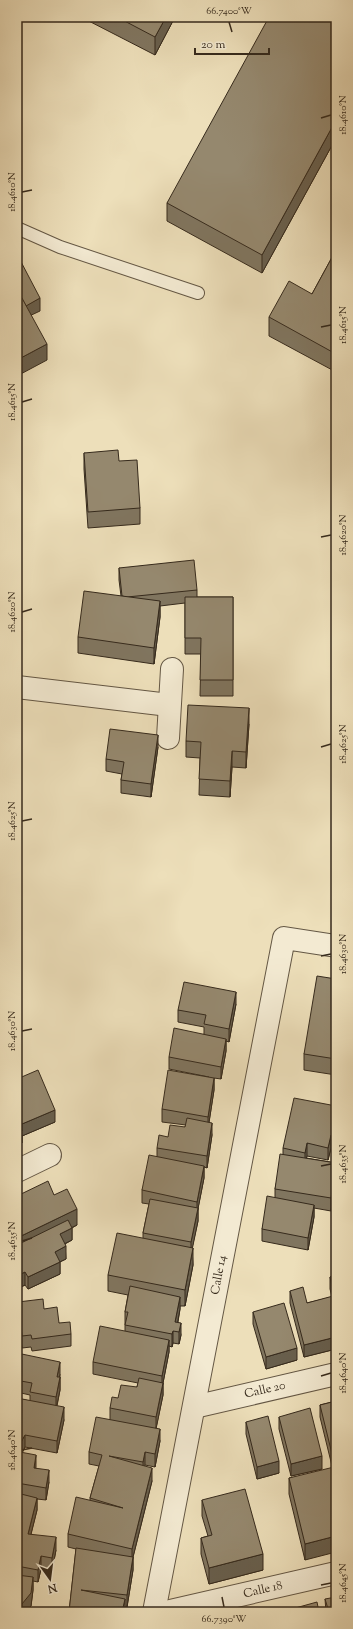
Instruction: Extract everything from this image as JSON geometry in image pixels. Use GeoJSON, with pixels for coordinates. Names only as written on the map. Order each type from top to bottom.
{"type":"FeatureCollection","features":[{"type":"Feature","properties":{"kind":"street"},"geometry":{"type":"LineString","coordinates":[[168,738],[172,669]]}},
{"type":"Feature","properties":{"kind":"street"},"geometry":{"type":"LineString","coordinates":[[17,687],[169,705]]}},
{"type":"Feature","properties":{"kind":"street","name":"Calle 14"},"geometry":{"type":"LineString","coordinates":[[154,1612],[284,938],[336,946]]}},
{"type":"Feature","properties":{"kind":"street"},"geometry":{"type":"LineString","coordinates":[[17,1171],[50,1155]]}},
{"type":"Feature","properties":{"kind":"street","name":"Calle 20"},"geometry":{"type":"LineString","coordinates":[[194,1407],[336,1374]]}},
{"type":"Feature","properties":{"kind":"street","name":"Calle 18"},"geometry":{"type":"LineString","coordinates":[[166,1612],[336,1573]]}},
{"type":"Feature","properties":{"kind":"lane"},"geometry":{"type":"LineString","coordinates":[[17,228],[60,247],[198,292]]}},
{"type":"Feature","properties":{"kind":"building"},"geometry":{"type":"Polygon","coordinates":[[[117,17],[166,17],[155,37],[117,17]]]}},
{"type":"Feature","properties":{"kind":"building"},"geometry":{"type":"Polygon","coordinates":[[[269,17],[336,17],[336,120],[262,255],[167,203],[269,17]]]}},
{"type":"Feature","properties":{"kind":"building"},"geometry":{"type":"Polygon","coordinates":[[[336,250],[336,354],[269,317],[289,281],[312,294],[336,250]]]}},
{"type":"Feature","properties":{"kind":"building"},"geometry":{"type":"Polygon","coordinates":[[[19,258],[40,298],[26,306],[17,289],[17,259],[19,258]]]}},
{"type":"Feature","properties":{"kind":"building"},"geometry":{"type":"Polygon","coordinates":[[[17,289],[47,344],[17,360],[17,289]]]}},
{"type":"Feature","properties":{"kind":"building"},"geometry":{"type":"Polygon","coordinates":[[[118,450],[119,461],[137,460],[140,508],[88,512],[84,453],[118,450]]]}},
{"type":"Feature","properties":{"kind":"building"},"geometry":{"type":"Polygon","coordinates":[[[194,560],[197,590],[127,597],[122,596],[119,568],[194,560]]]}},
{"type":"Feature","properties":{"kind":"building"},"geometry":{"type":"Polygon","coordinates":[[[84,591],[160,601],[154,648],[78,637],[84,591]]]}},
{"type":"Feature","properties":{"kind":"building"},"geometry":{"type":"Polygon","coordinates":[[[185,597],[233,597],[233,680],[200,680],[201,638],[185,638],[185,597]]]}},
{"type":"Feature","properties":{"kind":"building"},"geometry":{"type":"Polygon","coordinates":[[[188,705],[249,708],[246,752],[232,751],[230,781],[199,779],[201,742],[186,741],[188,705]]]}},
{"type":"Feature","properties":{"kind":"building"},"geometry":{"type":"Polygon","coordinates":[[[110,729],[158,735],[151,784],[121,780],[124,762],[106,759],[110,729]]]}},
{"type":"Feature","properties":{"kind":"building"},"geometry":{"type":"Polygon","coordinates":[[[317,976],[336,979],[336,1059],[304,1054],[317,976]]]}},
{"type":"Feature","properties":{"kind":"building"},"geometry":{"type":"Polygon","coordinates":[[[184,982],[236,992],[229,1029],[204,1024],[206,1015],[178,1010],[184,982]]]}},
{"type":"Feature","properties":{"kind":"building"},"geometry":{"type":"Polygon","coordinates":[[[174,1028],[226,1039],[221,1067],[169,1057],[174,1028]]]}},
{"type":"Feature","properties":{"kind":"building"},"geometry":{"type":"Polygon","coordinates":[[[38,1070],[55,1110],[22,1124],[17,1113],[17,1079],[38,1070]]]}},
{"type":"Feature","properties":{"kind":"building"},"geometry":{"type":"Polygon","coordinates":[[[168,1070],[214,1078],[208,1117],[162,1109],[168,1070]]]}},
{"type":"Feature","properties":{"kind":"building"},"geometry":{"type":"Polygon","coordinates":[[[294,1098],[336,1106],[336,1136],[331,1135],[328,1148],[307,1143],[305,1153],[283,1148],[294,1098]]]}},
{"type":"Feature","properties":{"kind":"building"},"geometry":{"type":"Polygon","coordinates":[[[187,1118],[212,1123],[207,1156],[157,1148],[159,1135],[168,1137],[170,1125],[185,1127],[187,1118]]]}},
{"type":"Feature","properties":{"kind":"building"},"geometry":{"type":"Polygon","coordinates":[[[17,1119],[22,1131],[17,1133],[17,1119]]]}},
{"type":"Feature","properties":{"kind":"building"},"geometry":{"type":"Polygon","coordinates":[[[280,1154],[336,1163],[331,1198],[275,1189],[280,1154]]]}},
{"type":"Feature","properties":{"kind":"building"},"geometry":{"type":"Polygon","coordinates":[[[149,1155],[204,1166],[197,1202],[142,1190],[149,1155]]]}},
{"type":"Feature","properties":{"kind":"building"},"geometry":{"type":"Polygon","coordinates":[[[48,1181],[54,1195],[67,1189],[77,1209],[17,1238],[17,1196],[48,1181]]]}},
{"type":"Feature","properties":{"kind":"building"},"geometry":{"type":"Polygon","coordinates":[[[267,1196],[314,1205],[308,1238],[262,1229],[267,1196]]]}},
{"type":"Feature","properties":{"kind":"building"},"geometry":{"type":"Polygon","coordinates":[[[150,1199],[198,1208],[191,1242],[143,1233],[150,1199]]]}},
{"type":"Feature","properties":{"kind":"building"},"geometry":{"type":"Polygon","coordinates":[[[68,1220],[72,1228],[60,1234],[66,1246],[55,1252],[60,1262],[28,1277],[25,1272],[17,1276],[17,1245],[68,1220]]]}},
{"type":"Feature","properties":{"kind":"building"},"geometry":{"type":"Polygon","coordinates":[[[117,1233],[193,1248],[185,1290],[108,1275],[117,1233]]]}},
{"type":"Feature","properties":{"kind":"building"},"geometry":{"type":"Polygon","coordinates":[[[336,1275],[336,1304],[330,1277],[336,1275]]]}},
{"type":"Feature","properties":{"kind":"building"},"geometry":{"type":"Polygon","coordinates":[[[130,1286],[180,1297],[175,1322],[181,1323],[179,1332],[173,1331],[172,1334],[125,1325],[128,1312],[125,1312],[130,1286]]]}},
{"type":"Feature","properties":{"kind":"building"},"geometry":{"type":"Polygon","coordinates":[[[303,1287],[307,1303],[333,1296],[336,1307],[336,1337],[304,1345],[290,1291],[303,1287]]]}},
{"type":"Feature","properties":{"kind":"building"},"geometry":{"type":"Polygon","coordinates":[[[43,1299],[44,1309],[57,1307],[59,1323],[70,1322],[71,1334],[32,1339],[31,1335],[22,1336],[18,1302],[43,1299]]]}},
{"type":"Feature","properties":{"kind":"building"},"geometry":{"type":"Polygon","coordinates":[[[284,1303],[297,1348],[266,1357],[253,1312],[284,1303]]]}},
{"type":"Feature","properties":{"kind":"building"},"geometry":{"type":"Polygon","coordinates":[[[100,1326],[169,1340],[162,1376],[93,1362],[100,1326]]]}},
{"type":"Feature","properties":{"kind":"building"},"geometry":{"type":"Polygon","coordinates":[[[17,1353],[60,1362],[57,1377],[60,1377],[56,1397],[30,1392],[32,1383],[21,1381],[19,1391],[17,1391],[17,1353]]]}},
{"type":"Feature","properties":{"kind":"building"},"geometry":{"type":"Polygon","coordinates":[[[139,1378],[163,1383],[156,1417],[110,1408],[112,1397],[118,1398],[121,1385],[137,1387],[139,1378]]]}},
{"type":"Feature","properties":{"kind":"building"},"geometry":{"type":"Polygon","coordinates":[[[17,1398],[64,1407],[57,1441],[25,1435],[21,1442],[20,1452],[36,1455],[34,1468],[49,1470],[46,1488],[17,1483],[17,1398]]]}},
{"type":"Feature","properties":{"kind":"building"},"geometry":{"type":"Polygon","coordinates":[[[336,1401],[336,1453],[332,1454],[320,1405],[336,1401]]]}},
{"type":"Feature","properties":{"kind":"building"},"geometry":{"type":"Polygon","coordinates":[[[310,1408],[322,1456],[291,1464],[279,1417],[310,1408]]]}},
{"type":"Feature","properties":{"kind":"building"},"geometry":{"type":"Polygon","coordinates":[[[268,1416],[279,1461],[257,1467],[246,1422],[268,1416]]]}},
{"type":"Feature","properties":{"kind":"building"},"geometry":{"type":"Polygon","coordinates":[[[96,1417],[160,1429],[155,1454],[145,1452],[143,1462],[109,1456],[152,1468],[132,1549],[68,1534],[76,1497],[123,1508],[90,1498],[102,1455],[89,1452],[96,1417]]]}},
{"type":"Feature","properties":{"kind":"building"},"geometry":{"type":"Polygon","coordinates":[[[334,1467],[336,1472],[336,1536],[305,1544],[289,1478],[334,1467]]]}},
{"type":"Feature","properties":{"kind":"building"},"geometry":{"type":"Polygon","coordinates":[[[245,1489],[263,1554],[209,1568],[201,1538],[212,1535],[202,1500],[245,1489]]]}},
{"type":"Feature","properties":{"kind":"building"},"geometry":{"type":"Polygon","coordinates":[[[17,1493],[37,1498],[28,1534],[56,1537],[52,1558],[41,1556],[38,1570],[17,1566],[17,1493]]]}},
{"type":"Feature","properties":{"kind":"building"},"geometry":{"type":"Polygon","coordinates":[[[76,1548],[133,1557],[127,1595],[81,1590],[125,1599],[122,1612],[69,1612],[76,1548]]]}},
{"type":"Feature","properties":{"kind":"building"},"geometry":{"type":"Polygon","coordinates":[[[17,1575],[33,1577],[31,1593],[17,1610],[17,1575]]]}},
{"type":"Feature","properties":{"kind":"building"},"geometry":{"type":"Polygon","coordinates":[[[336,1597],[336,1612],[329,1612],[325,1599],[336,1597]]]}},
{"type":"Feature","properties":{"kind":"building"},"geometry":{"type":"Polygon","coordinates":[[[317,1602],[319,1612],[281,1612],[317,1602]]]}}]}
